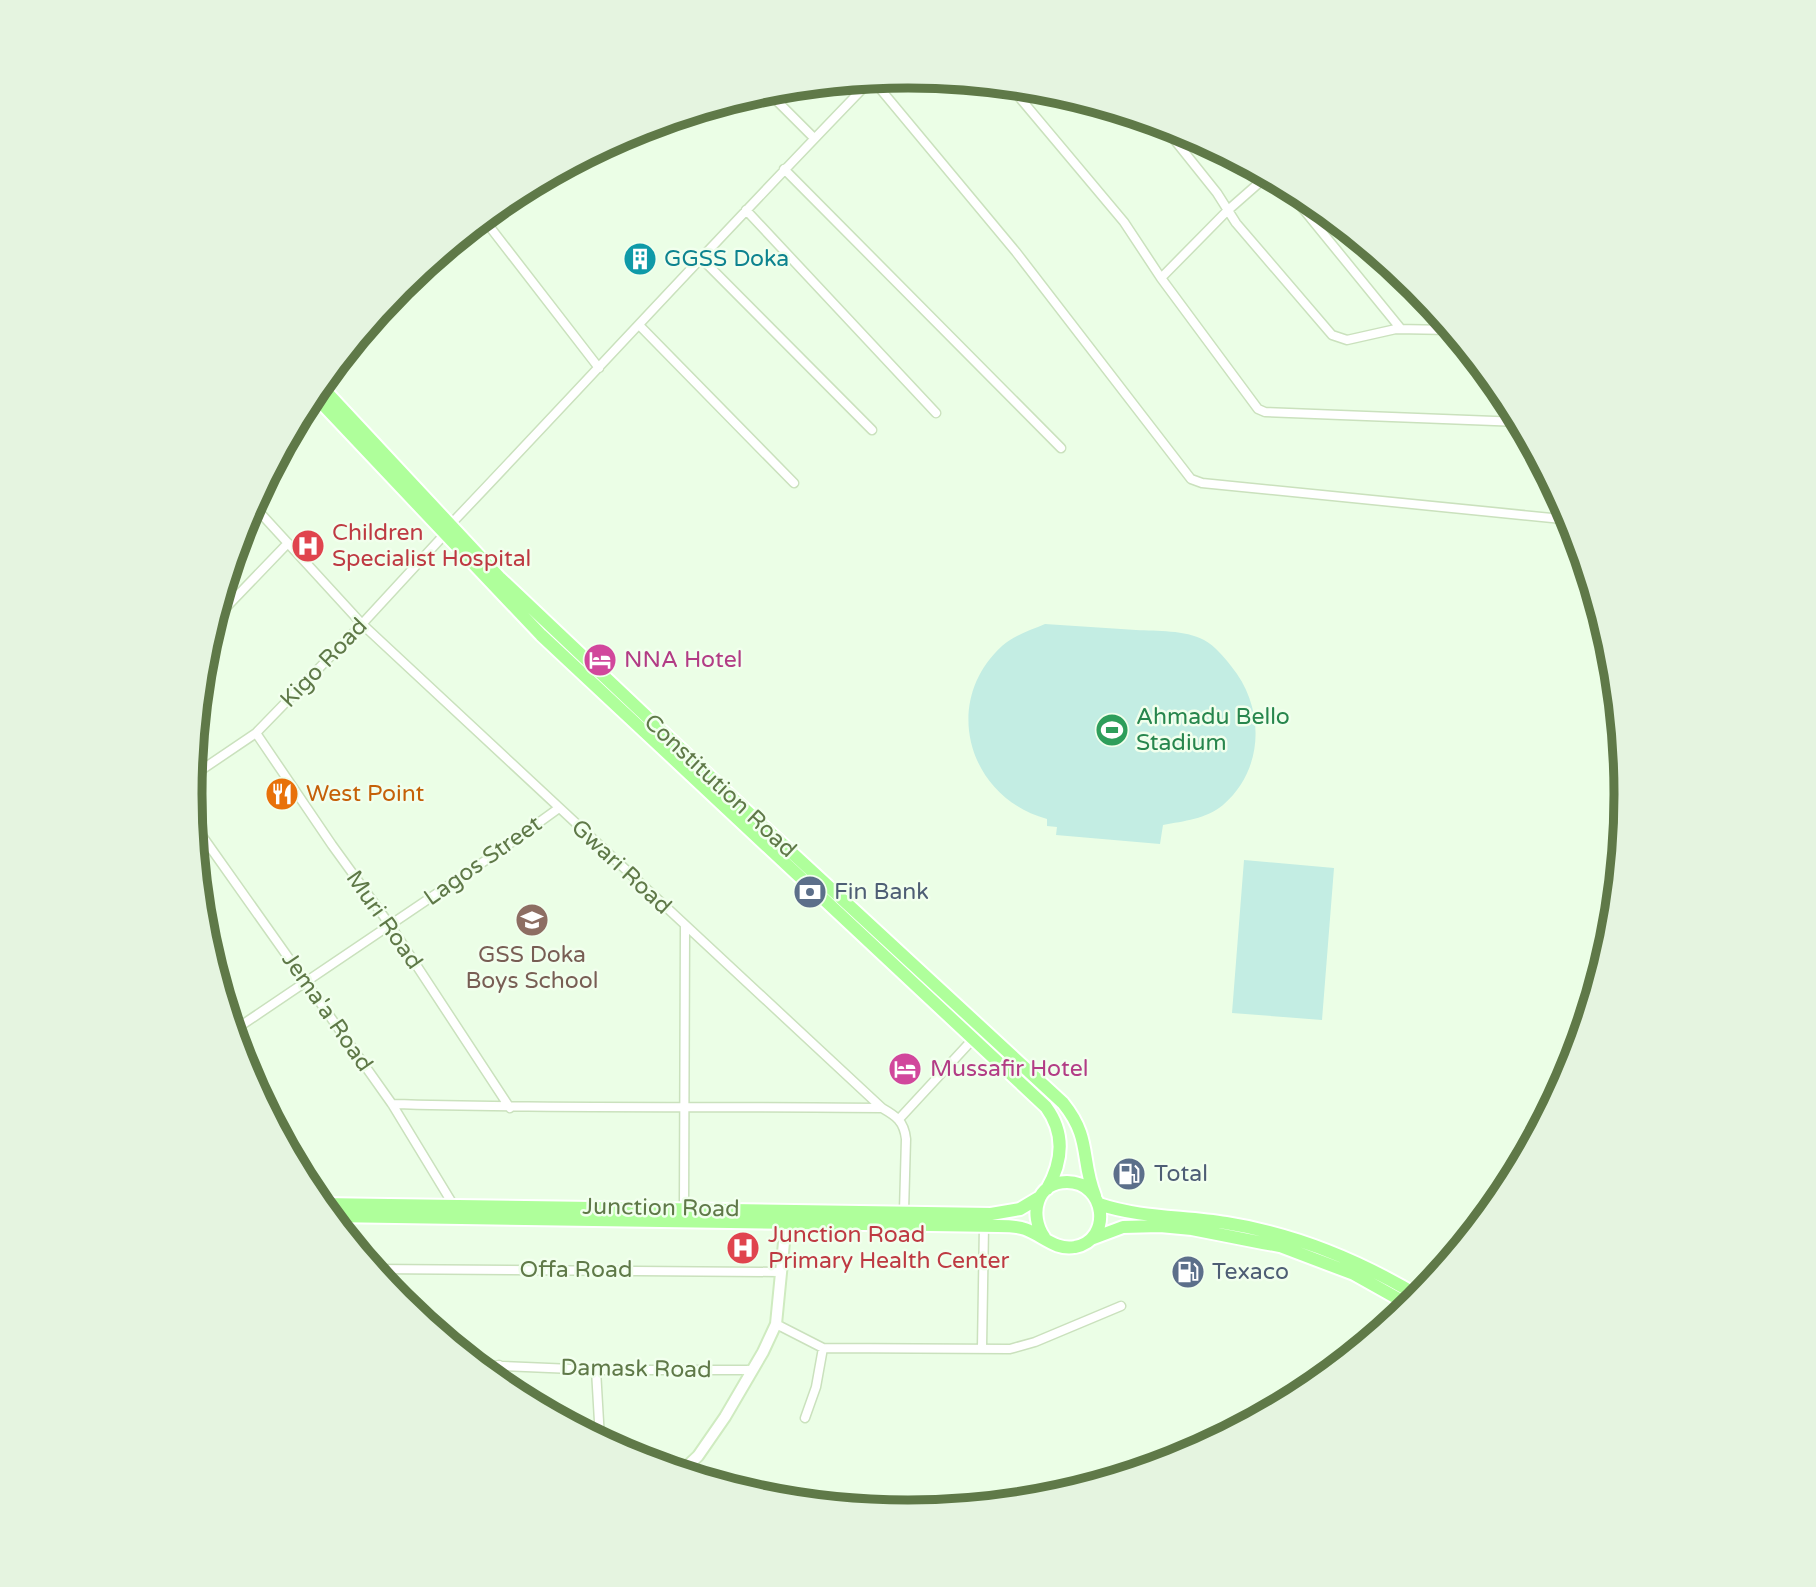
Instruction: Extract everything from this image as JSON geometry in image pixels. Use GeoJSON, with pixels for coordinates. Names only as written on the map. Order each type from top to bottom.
{"type":"FeatureCollection","features":[{"type":"Feature","properties":{"kind":"main road","name":"Constitution Road"},"geometry":{"type":"LineString","coordinates":[[327,393],[447,530]]}},
{"type":"Feature","properties":{"kind":"main road","name":"Constitution Road"},"geometry":{"type":"LineString","coordinates":[[321,402],[447,530],[499,577],[1036,1096],[1059,1129],[1060,1153],[1053,1179],[1044,1193]]}},
{"type":"Feature","properties":{"kind":"main road","name":"Constitution Road"},"geometry":{"type":"LineString","coordinates":[[821,888],[1063,1103],[1083,1135],[1088,1177],[1097,1200]]}},
{"type":"Feature","properties":{"kind":"main road"},"geometry":{"type":"LineString","coordinates":[[1400,1300],[1354,1274],[1272,1244],[1192,1229],[1160,1226],[1123,1227],[1082,1245],[1062,1248],[1044,1237],[1035,1218],[1044,1193],[1056,1184],[1078,1183],[1097,1200],[1136,1214],[1230,1223],[1317,1245],[1352,1260],[1409,1291]]}},
{"type":"Feature","properties":{"kind":"main road","name":"Junction Road"},"geometry":{"type":"LineString","coordinates":[[337,1208],[454,1206],[1004,1213],[1020,1209],[1044,1193]]}},
{"type":"Feature","properties":{"kind":"main road"},"geometry":{"type":"LineString","coordinates":[[1091,1239],[1100,1223],[1097,1200]]}},
{"type":"Feature","properties":{"kind":"main road","name":"Junction Road"},"geometry":{"type":"LineString","coordinates":[[337,1208],[984,1225],[1022,1228],[1044,1237]]}},
{"type":"Feature","properties":{"kind":"street","name":"Kigo Road"},"geometry":{"type":"LineString","coordinates":[[203,769],[256,733],[362,624],[700,257],[862,89]]}},
{"type":"Feature","properties":{"kind":"street"},"geometry":{"type":"LineString","coordinates":[[880,89],[1016,252],[1191,480],[1202,484],[1558,519]]}},
{"type":"Feature","properties":{"kind":"street"},"geometry":{"type":"LineString","coordinates":[[1019,97],[1124,222],[1161,278],[1254,405],[1265,412],[1507,422]]}},
{"type":"Feature","properties":{"kind":"street"},"geometry":{"type":"LineString","coordinates":[[776,100],[814,138]]}},
{"type":"Feature","properties":{"kind":"street"},"geometry":{"type":"LineString","coordinates":[[1174,140],[1217,193],[1227,211],[1332,335],[1347,340],[1401,329],[1440,330]]}},
{"type":"Feature","properties":{"kind":"street"},"geometry":{"type":"LineString","coordinates":[[784,169],[1061,448]]}},
{"type":"Feature","properties":{"kind":"street"},"geometry":{"type":"LineString","coordinates":[[1161,278],[1227,211],[1260,182]]}},
{"type":"Feature","properties":{"kind":"street"},"geometry":{"type":"LineString","coordinates":[[1302,207],[1401,329]]}},
{"type":"Feature","properties":{"kind":"street"},"geometry":{"type":"LineString","coordinates":[[746,210],[936,413]]}},
{"type":"Feature","properties":{"kind":"street"},"geometry":{"type":"LineString","coordinates":[[488,226],[599,369]]}},
{"type":"Feature","properties":{"kind":"street"},"geometry":{"type":"LineString","coordinates":[[700,257],[872,430]]}},
{"type":"Feature","properties":{"kind":"street"},"geometry":{"type":"LineString","coordinates":[[639,324],[794,483]]}},
{"type":"Feature","properties":{"kind":"street","name":"Gwari Road"},"geometry":{"type":"LineString","coordinates":[[260,513],[362,624],[882,1108],[900,1118]]}},
{"type":"Feature","properties":{"kind":"street"},"geometry":{"type":"LineString","coordinates":[[227,606],[288,543]]}},
{"type":"Feature","properties":{"kind":"street","name":"Muri Road"},"geometry":{"type":"LineString","coordinates":[[256,733],[390,925],[510,1108]]}},
{"type":"Feature","properties":{"kind":"street","name":"Lagos Street"},"geometry":{"type":"LineString","coordinates":[[241,1026],[559,808]]}},
{"type":"Feature","properties":{"kind":"street","name":"Jema'a Road"},"geometry":{"type":"LineString","coordinates":[[204,838],[392,1104],[454,1206]]}},
{"type":"Feature","properties":{"kind":"street"},"geometry":{"type":"LineString","coordinates":[[684,1208],[685,927]]}},
{"type":"Feature","properties":{"kind":"street"},"geometry":{"type":"LineString","coordinates":[[904,1211],[906,1139],[900,1118],[974,1038]]}},
{"type":"Feature","properties":{"kind":"street","name":"Gwari Road"},"geometry":{"type":"LineString","coordinates":[[392,1104],[510,1108],[686,1105],[882,1108]]}},
{"type":"Feature","properties":{"kind":"street"},"geometry":{"type":"LineString","coordinates":[[689,1464],[718,1427],[776,1324],[786,1222]]}},
{"type":"Feature","properties":{"kind":"street"},"geometry":{"type":"LineString","coordinates":[[982,1348],[984,1225]]}},
{"type":"Feature","properties":{"kind":"street","name":"Offa Road"},"geometry":{"type":"LineString","coordinates":[[387,1269],[779,1272]]}},
{"type":"Feature","properties":{"kind":"street"},"geometry":{"type":"LineString","coordinates":[[776,1324],[823,1348],[1010,1349],[1035,1342],[1121,1306]]}},
{"type":"Feature","properties":{"kind":"street"},"geometry":{"type":"LineString","coordinates":[[805,1418],[816,1387],[823,1348]]}},
{"type":"Feature","properties":{"kind":"street","name":"Damask Road"},"geometry":{"type":"LineString","coordinates":[[493,1365],[596,1370],[751,1370]]}},
{"type":"Feature","properties":{"kind":"street"},"geometry":{"type":"LineString","coordinates":[[596,1370],[599,1429]]}},
{"type":"Feature","properties":{"kind":"shaded area","name":"Ahmadu Bello Stadium"},"geometry":{"type":"Polygon","coordinates":[[[1045,624],[1180,633],[1204,640],[1216,648],[1242,682],[1250,700],[1256,737],[1247,774],[1223,805],[1194,819],[1163,825],[1160,844],[1056,835],[1057,827],[1047,826],[1047,819],[1020,808],[998,791],[982,770],[972,746],[968,720],[972,694],[983,669],[1002,646],[1045,624]]]}},
{"type":"Feature","properties":{"kind":"shaded area"},"geometry":{"type":"Polygon","coordinates":[[[1244,860],[1334,868],[1322,1020],[1232,1013],[1244,860]]]}},
{"type":"Feature","properties":{"kind":"place","name":"GGSS Doka"},"geometry":{"type":"Point","coordinates":[640,259]}},
{"type":"Feature","properties":{"kind":"place","name":"Children Specialist Hospital"},"geometry":{"type":"Point","coordinates":[308,546]}},
{"type":"Feature","properties":{"kind":"place","name":"NNA Hotel"},"geometry":{"type":"Point","coordinates":[600,660]}},
{"type":"Feature","properties":{"kind":"place","name":"Ahmadu Bello Stadium"},"geometry":{"type":"Point","coordinates":[1112,730]}},
{"type":"Feature","properties":{"kind":"place","name":"West Point"},"geometry":{"type":"Point","coordinates":[282,794]}},
{"type":"Feature","properties":{"kind":"place","name":"Fin Bank"},"geometry":{"type":"Point","coordinates":[810,892]}},
{"type":"Feature","properties":{"kind":"place","name":"GSS Doka Boys School"},"geometry":{"type":"Point","coordinates":[532,920]}},
{"type":"Feature","properties":{"kind":"place","name":"Mussafir Hotel"},"geometry":{"type":"Point","coordinates":[905,1069]}},
{"type":"Feature","properties":{"kind":"place","name":"Total"},"geometry":{"type":"Point","coordinates":[1129,1174]}},
{"type":"Feature","properties":{"kind":"place","name":"Junction Road Primary Health Center"},"geometry":{"type":"Point","coordinates":[743,1248]}},
{"type":"Feature","properties":{"kind":"place","name":"Texaco"},"geometry":{"type":"Point","coordinates":[1188,1272]}}]}
